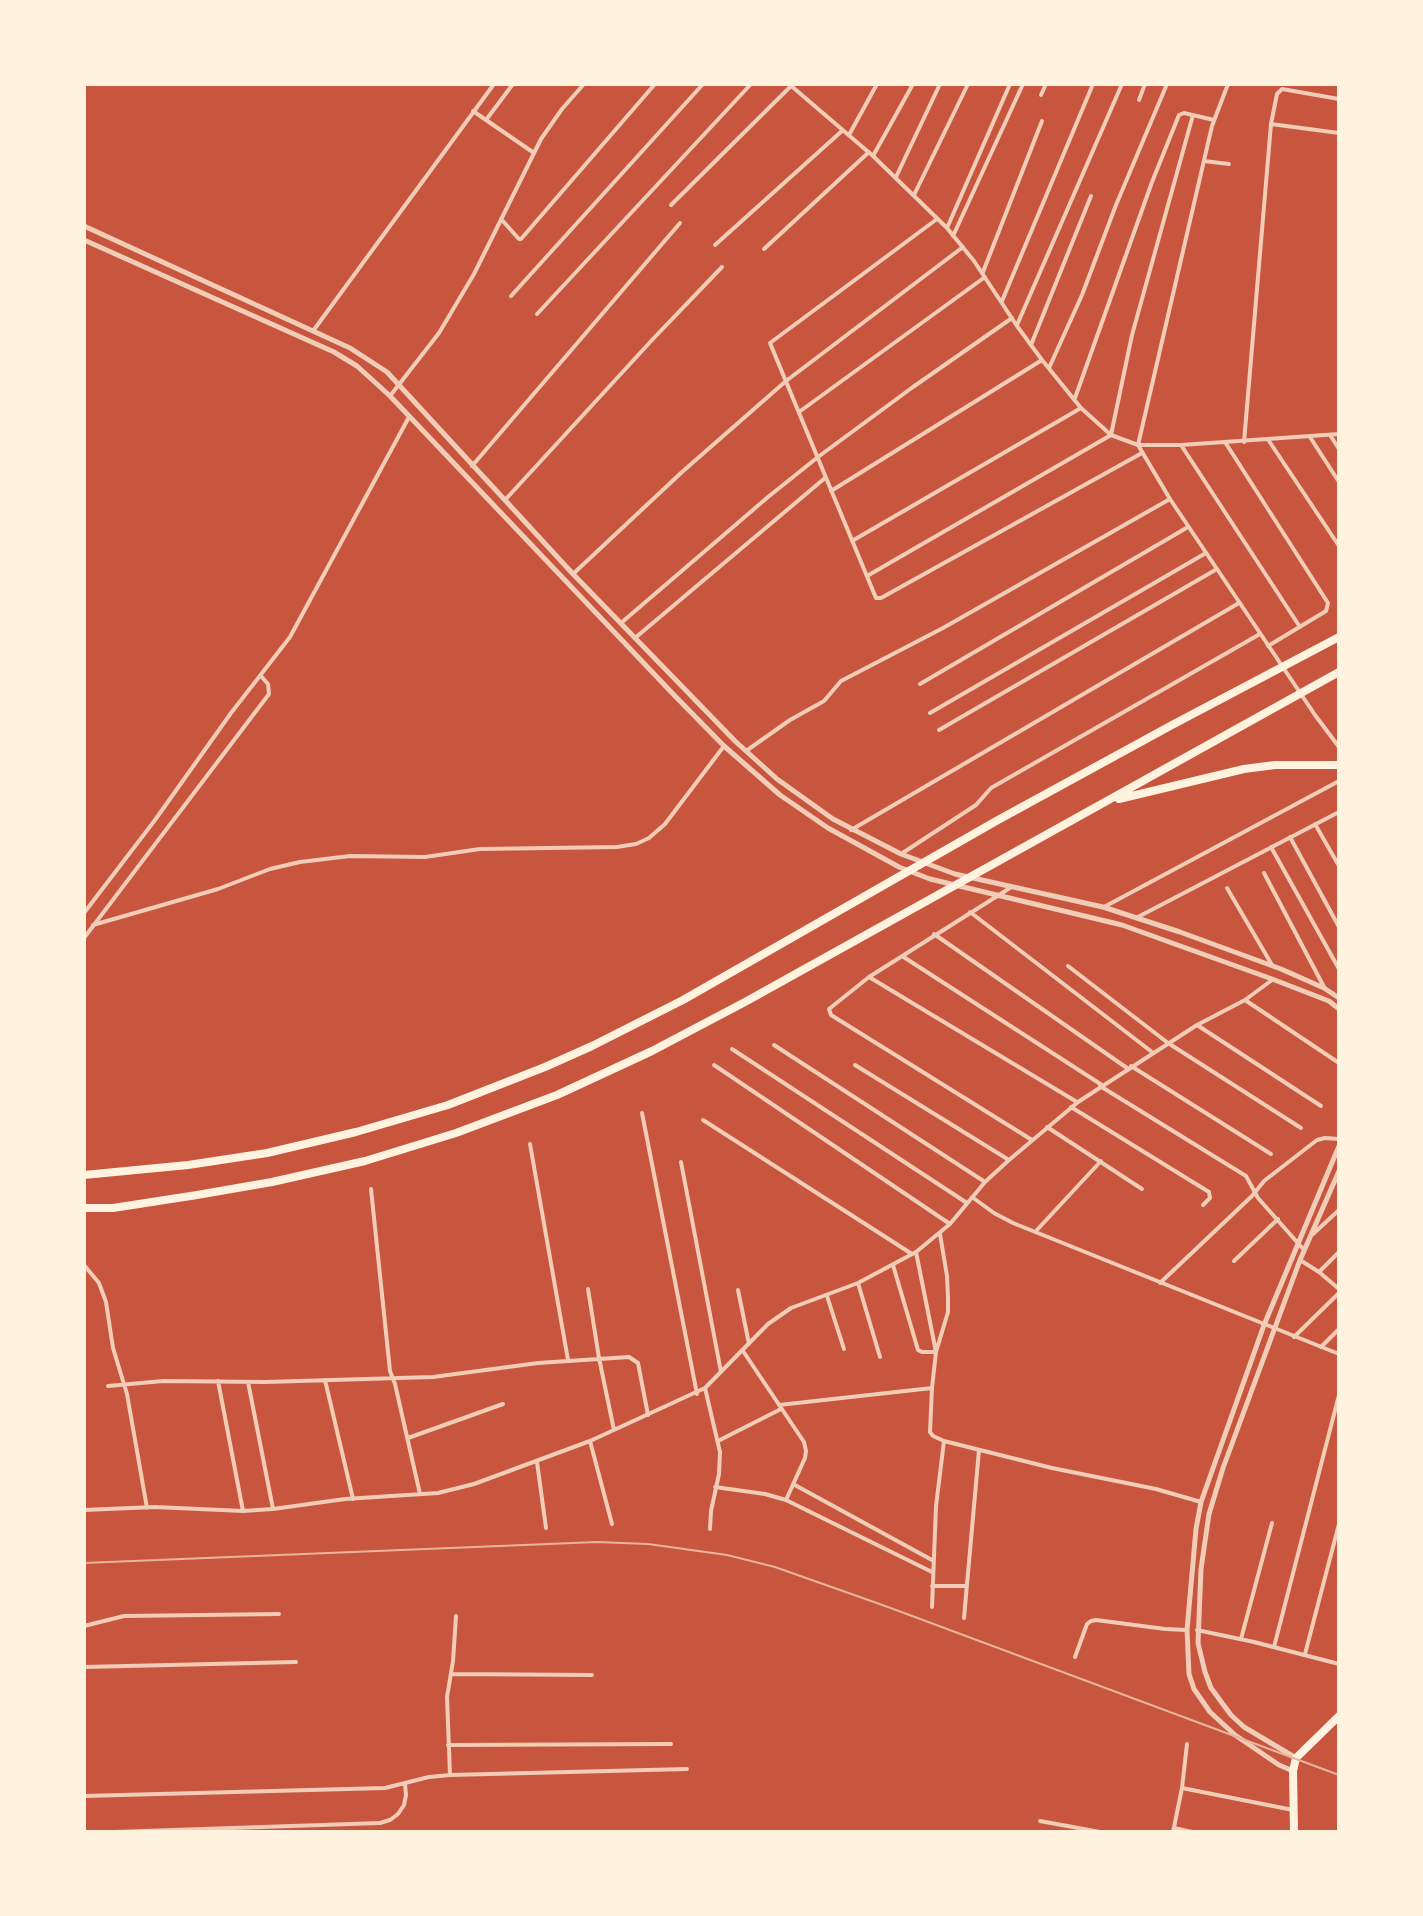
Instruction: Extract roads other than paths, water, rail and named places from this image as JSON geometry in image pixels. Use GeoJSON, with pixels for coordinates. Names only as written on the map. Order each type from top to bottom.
{"type":"FeatureCollection","features":[{"type":"Feature","properties":{"kind":"highway"},"geometry":{"type":"LineString","coordinates":[[84,1175],[188,1166],[267,1153],[356,1132],[448,1105],[545,1067],[638,1024],[1131,747],[1339,637]]}},
{"type":"Feature","properties":{"kind":"highway"},"geometry":{"type":"LineString","coordinates":[[84,1208],[113,1208],[272,1182],[365,1161],[456,1133],[557,1095],[699,1027],[1109,802],[1339,672]]}},
{"type":"Feature","properties":{"kind":"highway"},"geometry":{"type":"LineString","coordinates":[[1109,802],[1244,769],[1275,765],[1339,765]]}},
{"type":"Feature","properties":{"kind":"highway"},"geometry":{"type":"LineString","coordinates":[[1294,1832],[1293,1771],[1296,1758],[1339,1716]]}},
{"type":"Feature","properties":{"kind":"street"},"geometry":{"type":"LineString","coordinates":[[313,331],[494,84]]}},
{"type":"Feature","properties":{"kind":"street"},"geometry":{"type":"LineString","coordinates":[[486,120],[513,84]]}},
{"type":"Feature","properties":{"kind":"street"},"geometry":{"type":"LineString","coordinates":[[390,396],[440,333],[474,274],[549,125],[584,84]]}},
{"type":"Feature","properties":{"kind":"street"},"geometry":{"type":"LineString","coordinates":[[501,219],[521,239],[655,84]]}},
{"type":"Feature","properties":{"kind":"street"},"geometry":{"type":"LineString","coordinates":[[511,296],[703,84]]}},
{"type":"Feature","properties":{"kind":"street"},"geometry":{"type":"LineString","coordinates":[[537,314],[751,84]]}},
{"type":"Feature","properties":{"kind":"street"},"geometry":{"type":"LineString","coordinates":[[849,135],[877,84]]}},
{"type":"Feature","properties":{"kind":"street"},"geometry":{"type":"LineString","coordinates":[[764,249],[871,154],[913,84]]}},
{"type":"Feature","properties":{"kind":"street"},"geometry":{"type":"LineString","coordinates":[[896,177],[940,84]]}},
{"type":"Feature","properties":{"kind":"street"},"geometry":{"type":"LineString","coordinates":[[914,195],[968,84]]}},
{"type":"Feature","properties":{"kind":"street"},"geometry":{"type":"LineString","coordinates":[[947,228],[1010,84]]}},
{"type":"Feature","properties":{"kind":"street"},"geometry":{"type":"LineString","coordinates":[[953,236],[1023,84]]}},
{"type":"Feature","properties":{"kind":"street"},"geometry":{"type":"LineString","coordinates":[[1041,95],[1046,84]]}},
{"type":"Feature","properties":{"kind":"street"},"geometry":{"type":"LineString","coordinates":[[1002,301],[1093,84]]}},
{"type":"Feature","properties":{"kind":"street"},"geometry":{"type":"LineString","coordinates":[[1017,326],[1122,84]]}},
{"type":"Feature","properties":{"kind":"street"},"geometry":{"type":"LineString","coordinates":[[1139,100],[1145,84]]}},
{"type":"Feature","properties":{"kind":"street"},"geometry":{"type":"LineString","coordinates":[[1048,368],[1082,295],[1167,84]]}},
{"type":"Feature","properties":{"kind":"street"},"geometry":{"type":"LineString","coordinates":[[1228,84],[1214,120],[1138,445],[1188,527],[1339,747]]}},
{"type":"Feature","properties":{"kind":"street"},"geometry":{"type":"LineString","coordinates":[[671,205],[790,85],[871,154],[947,228],[984,275],[1048,368],[1081,408],[1111,435],[1138,445],[1181,445],[1339,434]]}},
{"type":"Feature","properties":{"kind":"street"},"geometry":{"type":"LineString","coordinates":[[1244,442],[1271,124],[1277,94],[1280,90],[1339,99]]}},
{"type":"Feature","properties":{"kind":"street"},"geometry":{"type":"LineString","coordinates":[[473,111],[534,153]]}},
{"type":"Feature","properties":{"kind":"street"},"geometry":{"type":"LineString","coordinates":[[1074,398],[1143,206],[1179,115],[1184,113],[1214,120]]}},
{"type":"Feature","properties":{"kind":"street"},"geometry":{"type":"LineString","coordinates":[[867,576],[1111,435],[1132,335],[1193,115]]}},
{"type":"Feature","properties":{"kind":"street"},"geometry":{"type":"LineString","coordinates":[[799,412],[984,275],[1042,121]]}},
{"type":"Feature","properties":{"kind":"street"},"geometry":{"type":"LineString","coordinates":[[1271,124],[1339,133]]}},
{"type":"Feature","properties":{"kind":"street"},"geometry":{"type":"LineString","coordinates":[[715,245],[843,130]]}},
{"type":"Feature","properties":{"kind":"street"},"geometry":{"type":"LineString","coordinates":[[1204,161],[1229,164]]}},
{"type":"Feature","properties":{"kind":"street"},"geometry":{"type":"LineString","coordinates":[[1031,346],[1091,196]]}},
{"type":"Feature","properties":{"kind":"street"},"geometry":{"type":"LineString","coordinates":[[937,219],[770,344],[876,596],[881,598],[1142,453]]}},
{"type":"Feature","properties":{"kind":"street"},"geometry":{"type":"LineString","coordinates":[[472,466],[680,223]]}},
{"type":"Feature","properties":{"kind":"street"},"geometry":{"type":"LineString","coordinates":[[84,226],[313,331],[363,356],[399,383],[472,466],[573,574],[746,751],[795,793],[851,830],[901,854],[955,874],[1103,908],[1180,932],[1273,966],[1324,988],[1339,998]]}},
{"type":"Feature","properties":{"kind":"street"},"geometry":{"type":"LineString","coordinates":[[84,240],[334,352],[357,366],[390,396],[724,746],[795,807],[869,852],[930,879],[1122,926],[1272,979],[1329,1001],[1339,1009]]}},
{"type":"Feature","properties":{"kind":"street"},"geometry":{"type":"LineString","coordinates":[[573,574],[682,472],[786,381],[963,248]]}},
{"type":"Feature","properties":{"kind":"street"},"geometry":{"type":"LineString","coordinates":[[505,500],[722,267]]}},
{"type":"Feature","properties":{"kind":"street"},"geometry":{"type":"LineString","coordinates":[[621,623],[768,497],[913,387],[1012,318]]}},
{"type":"Feature","properties":{"kind":"street"},"geometry":{"type":"LineString","coordinates":[[831,490],[1042,360]]}},
{"type":"Feature","properties":{"kind":"street"},"geometry":{"type":"LineString","coordinates":[[852,541],[1081,408]]}},
{"type":"Feature","properties":{"kind":"street"},"geometry":{"type":"LineString","coordinates":[[84,913],[155,820],[231,713],[290,637],[409,417]]}},
{"type":"Feature","properties":{"kind":"street"},"geometry":{"type":"LineString","coordinates":[[1330,435],[1339,449]]}},
{"type":"Feature","properties":{"kind":"street"},"geometry":{"type":"LineString","coordinates":[[1310,437],[1339,482]]}},
{"type":"Feature","properties":{"kind":"street"},"geometry":{"type":"LineString","coordinates":[[1269,440],[1339,546]]}},
{"type":"Feature","properties":{"kind":"street"},"geometry":{"type":"LineString","coordinates":[[1225,442],[1328,603],[1326,611],[1268,646]]}},
{"type":"Feature","properties":{"kind":"street"},"geometry":{"type":"LineString","coordinates":[[1181,445],[1300,627]]}},
{"type":"Feature","properties":{"kind":"street"},"geometry":{"type":"LineString","coordinates":[[635,638],[825,477]]}},
{"type":"Feature","properties":{"kind":"street"},"geometry":{"type":"LineString","coordinates":[[746,751],[790,720],[824,701],[841,681],[943,628],[1170,499]]}},
{"type":"Feature","properties":{"kind":"street"},"geometry":{"type":"LineString","coordinates":[[920,684],[1188,527]]}},
{"type":"Feature","properties":{"kind":"street"},"geometry":{"type":"LineString","coordinates":[[930,713],[1206,553]]}},
{"type":"Feature","properties":{"kind":"street"},"geometry":{"type":"LineString","coordinates":[[939,730],[1217,569]]}},
{"type":"Feature","properties":{"kind":"street"},"geometry":{"type":"LineString","coordinates":[[851,830],[1239,603]]}},
{"type":"Feature","properties":{"kind":"street"},"geometry":{"type":"LineString","coordinates":[[901,854],[976,805],[991,788],[1260,634]]}},
{"type":"Feature","properties":{"kind":"street"},"geometry":{"type":"LineString","coordinates":[[84,938],[269,694],[268,684],[261,676]]}},
{"type":"Feature","properties":{"kind":"street"},"geometry":{"type":"LineString","coordinates":[[93,925],[218,889],[270,869],[300,862],[350,856],[425,857],[480,849],[617,847],[636,844],[656,833],[665,824],[724,746]]}},
{"type":"Feature","properties":{"kind":"street"},"geometry":{"type":"LineString","coordinates":[[1103,908],[1339,781]]}},
{"type":"Feature","properties":{"kind":"street"},"geometry":{"type":"LineString","coordinates":[[1135,919],[1339,812]]}},
{"type":"Feature","properties":{"kind":"street"},"geometry":{"type":"LineString","coordinates":[[1315,824],[1339,866]]}},
{"type":"Feature","properties":{"kind":"street"},"geometry":{"type":"LineString","coordinates":[[1290,837],[1339,927]]}},
{"type":"Feature","properties":{"kind":"street"},"geometry":{"type":"LineString","coordinates":[[1271,847],[1339,969]]}},
{"type":"Feature","properties":{"kind":"street"},"geometry":{"type":"LineString","coordinates":[[1264,873],[1324,988]]}},
{"type":"Feature","properties":{"kind":"street"},"geometry":{"type":"LineString","coordinates":[[1010,888],[869,977],[829,1009],[831,1015],[1032,1140]]}},
{"type":"Feature","properties":{"kind":"street"},"geometry":{"type":"LineString","coordinates":[[1227,888],[1273,966]]}},
{"type":"Feature","properties":{"kind":"street"},"geometry":{"type":"LineString","coordinates":[[970,912],[1152,1053]]}},
{"type":"Feature","properties":{"kind":"street"},"geometry":{"type":"LineString","coordinates":[[934,934],[1129,1067],[1271,1154]]}},
{"type":"Feature","properties":{"kind":"street"},"geometry":{"type":"LineString","coordinates":[[902,956],[1101,1086],[1246,1176],[1255,1192],[1305,1250]]}},
{"type":"Feature","properties":{"kind":"street"},"geometry":{"type":"LineString","coordinates":[[1068,966],[1168,1043],[1301,1128]]}},
{"type":"Feature","properties":{"kind":"street"},"geometry":{"type":"LineString","coordinates":[[869,977],[1078,1102]]}},
{"type":"Feature","properties":{"kind":"street"},"geometry":{"type":"LineString","coordinates":[[84,1510],[273,1509],[456,1490],[590,1441],[696,1394],[721,1373],[778,1315],[858,1283],[914,1253],[940,1234],[985,1182],[1071,1107],[1129,1067],[1197,1025],[1245,1000],[1272,979]]}},
{"type":"Feature","properties":{"kind":"street"},"geometry":{"type":"LineString","coordinates":[[1245,1000],[1339,1063]]}},
{"type":"Feature","properties":{"kind":"street"},"geometry":{"type":"LineString","coordinates":[[1197,1025],[1321,1106]]}},
{"type":"Feature","properties":{"kind":"street"},"geometry":{"type":"LineString","coordinates":[[774,1045],[985,1182]]}},
{"type":"Feature","properties":{"kind":"street"},"geometry":{"type":"LineString","coordinates":[[732,1049],[967,1203]]}},
{"type":"Feature","properties":{"kind":"street"},"geometry":{"type":"LineString","coordinates":[[714,1065],[950,1224]]}},
{"type":"Feature","properties":{"kind":"street"},"geometry":{"type":"LineString","coordinates":[[855,1065],[1009,1160]]}},
{"type":"Feature","properties":{"kind":"street"},"geometry":{"type":"LineString","coordinates":[[1071,1107],[1209,1192],[1210,1198],[1203,1205]]}},
{"type":"Feature","properties":{"kind":"street"},"geometry":{"type":"LineString","coordinates":[[642,1113],[696,1394]]}},
{"type":"Feature","properties":{"kind":"street"},"geometry":{"type":"LineString","coordinates":[[703,1120],[914,1253],[936,1352]]}},
{"type":"Feature","properties":{"kind":"street"},"geometry":{"type":"LineString","coordinates":[[1047,1127],[1143,1189]]}},
{"type":"Feature","properties":{"kind":"street"},"geometry":{"type":"LineString","coordinates":[[1160,1282],[1264,1181],[1317,1140],[1339,1139]]}},
{"type":"Feature","properties":{"kind":"street"},"geometry":{"type":"LineString","coordinates":[[530,1144],[568,1360]]}},
{"type":"Feature","properties":{"kind":"street"},"geometry":{"type":"LineString","coordinates":[[1293,1771],[1279,1765],[1235,1735],[1210,1712],[1194,1689],[1189,1674],[1187,1630],[1196,1529],[1202,1502],[1264,1325],[1339,1146]]}},
{"type":"Feature","properties":{"kind":"street"},"geometry":{"type":"LineString","coordinates":[[1036,1231],[1101,1161]]}},
{"type":"Feature","properties":{"kind":"street"},"geometry":{"type":"LineString","coordinates":[[681,1162],[721,1373]]}},
{"type":"Feature","properties":{"kind":"street"},"geometry":{"type":"LineString","coordinates":[[1296,1758],[1244,1726],[1220,1702],[1205,1672],[1197,1630],[1202,1552],[1209,1514],[1223,1468],[1300,1260],[1339,1171]]}},
{"type":"Feature","properties":{"kind":"street"},"geometry":{"type":"LineString","coordinates":[[371,1189],[390,1371],[420,1494]]}},
{"type":"Feature","properties":{"kind":"street"},"geometry":{"type":"LineString","coordinates":[[972,1197],[994,1213],[1036,1231],[1339,1354]]}},
{"type":"Feature","properties":{"kind":"street"},"geometry":{"type":"LineString","coordinates":[[1311,1236],[1339,1210]]}},
{"type":"Feature","properties":{"kind":"street"},"geometry":{"type":"LineString","coordinates":[[1234,1261],[1278,1219]]}},
{"type":"Feature","properties":{"kind":"street"},"geometry":{"type":"LineString","coordinates":[[940,1234],[946,1266],[948,1312],[936,1352],[930,1432],[933,1436],[944,1441],[1052,1468],[1156,1489],[1202,1502]]}},
{"type":"Feature","properties":{"kind":"street"},"geometry":{"type":"LineString","coordinates":[[1318,1272],[1339,1252]]}},
{"type":"Feature","properties":{"kind":"street"},"geometry":{"type":"LineString","coordinates":[[1294,1337],[1339,1291],[1318,1272],[1300,1260]]}},
{"type":"Feature","properties":{"kind":"street"},"geometry":{"type":"LineString","coordinates":[[84,1265],[103,1292],[113,1348],[124,1384],[147,1508]]}},
{"type":"Feature","properties":{"kind":"street"},"geometry":{"type":"LineString","coordinates":[[893,1265],[918,1350],[936,1352]]}},
{"type":"Feature","properties":{"kind":"street"},"geometry":{"type":"LineString","coordinates":[[858,1283],[880,1357]]}},
{"type":"Feature","properties":{"kind":"street"},"geometry":{"type":"LineString","coordinates":[[588,1289],[614,1430]]}},
{"type":"Feature","properties":{"kind":"street"},"geometry":{"type":"LineString","coordinates":[[738,1290],[749,1344]]}},
{"type":"Feature","properties":{"kind":"street"},"geometry":{"type":"LineString","coordinates":[[827,1296],[844,1349]]}},
{"type":"Feature","properties":{"kind":"street"},"geometry":{"type":"LineString","coordinates":[[1321,1347],[1339,1329]]}},
{"type":"Feature","properties":{"kind":"street"},"geometry":{"type":"LineString","coordinates":[[743,1351],[804,1442],[805,1458],[786,1500]]}},
{"type":"Feature","properties":{"kind":"street"},"geometry":{"type":"LineString","coordinates":[[108,1386],[163,1381],[248,1382],[449,1376],[530,1364],[629,1357],[635,1360],[648,1415]]}},
{"type":"Feature","properties":{"kind":"street"},"geometry":{"type":"LineString","coordinates":[[325,1380],[352,1499]]}},
{"type":"Feature","properties":{"kind":"street"},"geometry":{"type":"LineString","coordinates":[[218,1381],[243,1510]]}},
{"type":"Feature","properties":{"kind":"street"},"geometry":{"type":"LineString","coordinates":[[248,1382],[273,1509]]}},
{"type":"Feature","properties":{"kind":"street"},"geometry":{"type":"LineString","coordinates":[[705,1388],[718,1441],[720,1463],[711,1510],[710,1529]]}},
{"type":"Feature","properties":{"kind":"street"},"geometry":{"type":"LineString","coordinates":[[718,1441],[780,1407],[932,1388]]}},
{"type":"Feature","properties":{"kind":"street"},"geometry":{"type":"LineString","coordinates":[[1274,1647],[1339,1395]]}},
{"type":"Feature","properties":{"kind":"street"},"geometry":{"type":"LineString","coordinates":[[408,1438],[503,1404]]}},
{"type":"Feature","properties":{"kind":"street"},"geometry":{"type":"LineString","coordinates":[[590,1441],[612,1524]]}},
{"type":"Feature","properties":{"kind":"street"},"geometry":{"type":"LineString","coordinates":[[932,1607],[932,1560],[944,1441]]}},
{"type":"Feature","properties":{"kind":"street"},"geometry":{"type":"LineString","coordinates":[[964,1618],[979,1450]]}},
{"type":"Feature","properties":{"kind":"street"},"geometry":{"type":"LineString","coordinates":[[537,1462],[546,1528]]}},
{"type":"Feature","properties":{"kind":"street"},"geometry":{"type":"LineString","coordinates":[[793,1484],[932,1560]]}},
{"type":"Feature","properties":{"kind":"street"},"geometry":{"type":"LineString","coordinates":[[715,1487],[765,1494],[786,1500],[932,1572]]}},
{"type":"Feature","properties":{"kind":"street"},"geometry":{"type":"LineString","coordinates":[[1240,1639],[1272,1523]]}},
{"type":"Feature","properties":{"kind":"street"},"geometry":{"type":"LineString","coordinates":[[1305,1654],[1339,1524]]}},
{"type":"Feature","properties":{"kind":"street"},"geometry":{"type":"LineString","coordinates":[[931,1586],[967,1586]]}},
{"type":"Feature","properties":{"kind":"street"},"geometry":{"type":"LineString","coordinates":[[84,1626],[124,1616],[279,1614]]}},
{"type":"Feature","properties":{"kind":"street"},"geometry":{"type":"LineString","coordinates":[[450,1775],[447,1697],[452,1674],[456,1616]]}},
{"type":"Feature","properties":{"kind":"street"},"geometry":{"type":"LineString","coordinates":[[1075,1657],[1087,1624],[1096,1620],[1187,1630]]}},
{"type":"Feature","properties":{"kind":"street"},"geometry":{"type":"LineString","coordinates":[[1197,1630],[1339,1662]]}},
{"type":"Feature","properties":{"kind":"street"},"geometry":{"type":"LineString","coordinates":[[84,1667],[296,1662]]}},
{"type":"Feature","properties":{"kind":"street"},"geometry":{"type":"LineString","coordinates":[[452,1674],[592,1675]]}},
{"type":"Feature","properties":{"kind":"street"},"geometry":{"type":"LineString","coordinates":[[448,1745],[671,1744]]}},
{"type":"Feature","properties":{"kind":"street"},"geometry":{"type":"LineString","coordinates":[[1187,1744],[1182,1788],[1173,1830],[1192,1832]]}},
{"type":"Feature","properties":{"kind":"street"},"geometry":{"type":"LineString","coordinates":[[84,1796],[385,1788],[429,1777],[450,1775],[687,1769]]}},
{"type":"Feature","properties":{"kind":"street"},"geometry":{"type":"LineString","coordinates":[[114,1832],[380,1824],[398,1814],[404,1805],[405,1784]]}},
{"type":"Feature","properties":{"kind":"street"},"geometry":{"type":"LineString","coordinates":[[1182,1788],[1294,1810]]}},
{"type":"Feature","properties":{"kind":"street"},"geometry":{"type":"LineString","coordinates":[[1040,1821],[1100,1832]]}},
{"type":"Feature","properties":{"kind":"railway"},"geometry":{"type":"LineString","coordinates":[[84,1563],[597,1542],[648,1544],[727,1555],[775,1567],[888,1607],[1339,1775]]}}]}
